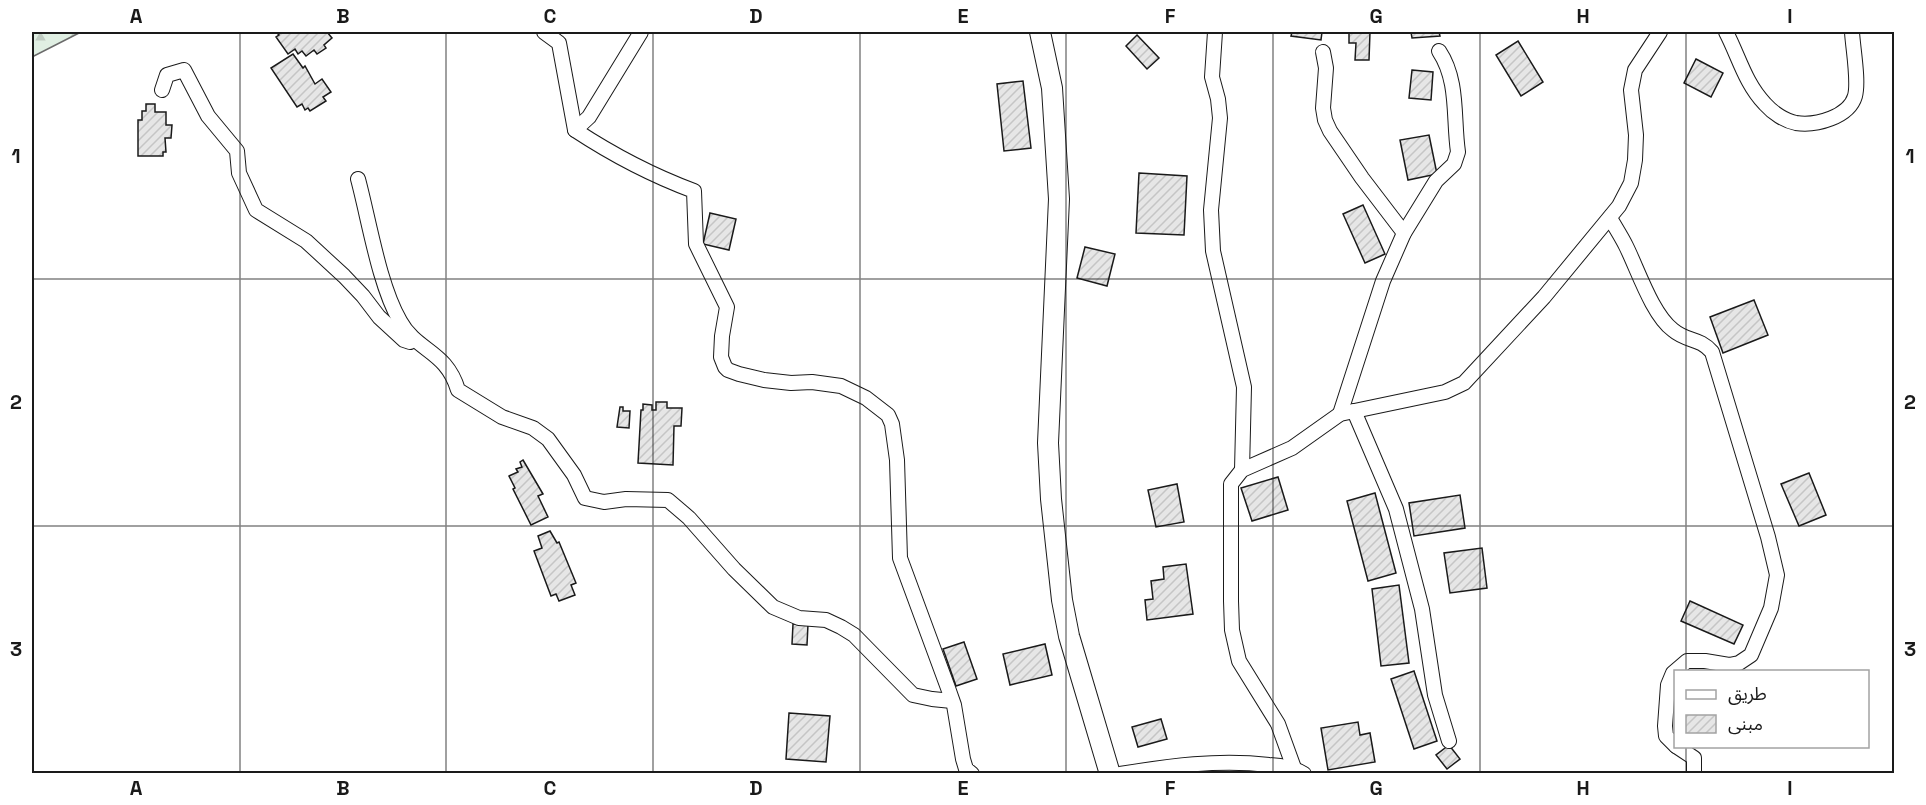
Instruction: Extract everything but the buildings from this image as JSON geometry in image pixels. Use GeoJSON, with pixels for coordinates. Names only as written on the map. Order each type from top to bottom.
{"type":"FeatureCollection","features":[{"type":"Feature","properties":{"kind":"main road"},"geometry":{"type":"LineString","coordinates":[[1040,32],[1052,88],[1059,199],[1048,443],[1051,499],[1062,600],[1069,636],[1110,774]]}},
{"type":"Feature","properties":{"kind":"street"},"geometry":{"type":"LineString","coordinates":[[544,32],[559,44],[576,130],[627,162],[673,184],[694,191],[696,243],[728,307],[722,336],[722,363],[728,370],[764,380],[841,386],[866,398],[888,415],[892,424],[897,460],[900,558],[952,701],[963,759],[966,769],[972,774]]}},
{"type":"Feature","properties":{"kind":"street"},"geometry":{"type":"LineString","coordinates":[[576,130],[589,117],[641,32]]}},
{"type":"Feature","properties":{"kind":"street"},"geometry":{"type":"LineString","coordinates":[[1215,32],[1212,77],[1220,118],[1211,210],[1213,250],[1244,387],[1242,470]]}},
{"type":"Feature","properties":{"kind":"street"},"geometry":{"type":"LineString","coordinates":[[1299,771],[1278,724],[1239,661],[1232,630],[1231,484],[1242,470],[1292,448],[1347,412],[1445,392],[1464,383],[1544,297],[1620,206],[1630,183],[1635,160],[1636,135],[1631,90],[1635,70],[1660,32]]}},
{"type":"Feature","properties":{"kind":"street"},"geometry":{"type":"LineString","coordinates":[[1726,32],[1738,53],[1741,69],[1766,105],[1779,116],[1794,123],[1809,123],[1837,115],[1848,109],[1855,98],[1857,84],[1852,32]]}},
{"type":"Feature","properties":{"kind":"street"},"geometry":{"type":"LineString","coordinates":[[1439,51],[1448,64],[1452,78],[1458,152],[1454,164],[1436,182],[1404,233],[1383,281],[1347,412],[1396,509],[1422,609],[1435,695],[1449,741]]}},
{"type":"Feature","properties":{"kind":"street"},"geometry":{"type":"LineString","coordinates":[[1323,52],[1326,68],[1323,108],[1325,120],[1362,178],[1404,233]]}},
{"type":"Feature","properties":{"kind":"street"},"geometry":{"type":"LineString","coordinates":[[162,90],[167,75],[184,70],[208,116],[237,151],[239,173],[256,210],[306,241],[344,276],[379,317],[404,340],[426,348]]}},
{"type":"Feature","properties":{"kind":"street"},"geometry":{"type":"LineString","coordinates":[[358,179],[384,282],[396,312],[406,332],[443,361],[454,377],[458,390],[502,417],[533,428],[548,439],[574,475],[585,498],[604,502],[626,499],[668,500],[689,518],[734,569],[773,607],[799,618],[825,620],[841,627],[854,635],[913,695],[952,701]]}},
{"type":"Feature","properties":{"kind":"street"},"geometry":{"type":"LineString","coordinates":[[1610,218],[1626,246],[1643,286],[1672,330],[1704,344],[1712,352],[1768,537],[1777,575],[1771,608],[1751,656],[1739,663],[1729,665],[1687,661],[1676,670]]}},
{"type":"Feature","properties":{"kind":"street"},"geometry":{"type":"LineString","coordinates":[[1674,672],[1668,685],[1665,726],[1666,736],[1674,744]]}},
{"type":"Feature","properties":{"kind":"street"},"geometry":{"type":"LineString","coordinates":[[1679,748],[1694,758],[1694,774]]}},
{"type":"Feature","properties":{"kind":"street"},"geometry":{"type":"LineString","coordinates":[[1120,774],[1166,767],[1237,761],[1299,771]]}},
{"type":"Feature","properties":{"kind":"green space"},"geometry":{"type":"Polygon","coordinates":[[[32,32],[81,32],[32,57],[32,32]]]}}]}
